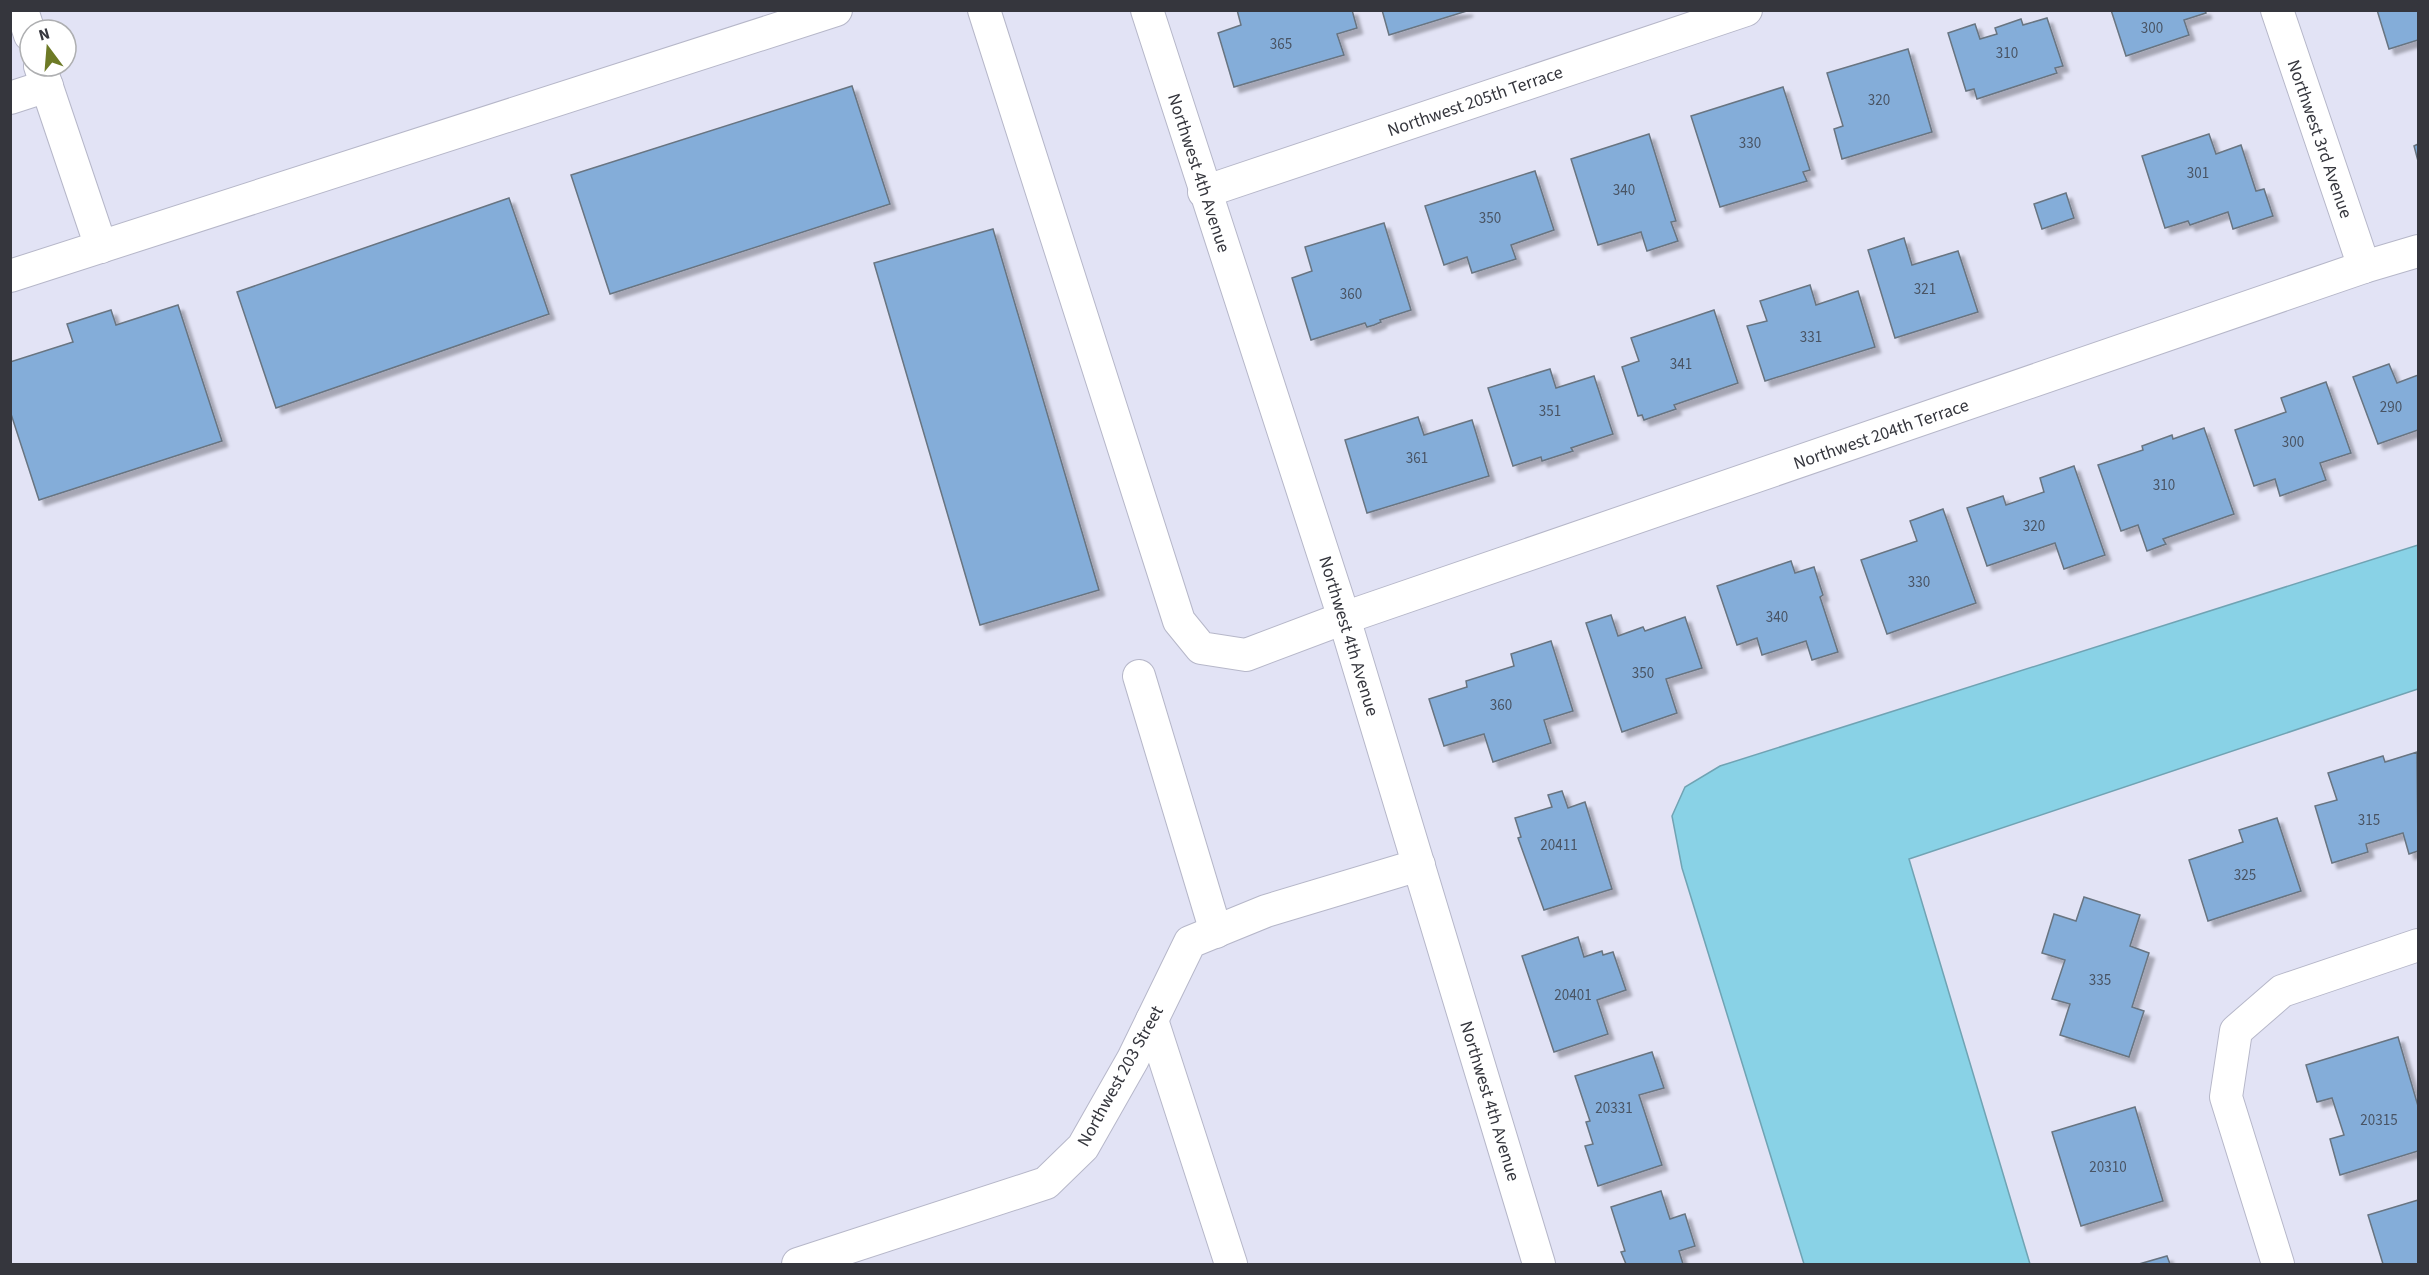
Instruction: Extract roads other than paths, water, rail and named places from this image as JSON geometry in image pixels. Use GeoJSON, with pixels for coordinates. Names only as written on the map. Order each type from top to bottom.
{"type":"FeatureCollection","features":[{"type":"Feature","properties":{"kind":"street"},"geometry":{"type":"LineString","coordinates":[[13,268],[101,247],[836,10]]}},
{"type":"Feature","properties":{"kind":"street","name":"Northwest 204th Terrace"},"geometry":{"type":"LineString","coordinates":[[984,10],[1179,621],[1201,648],[1246,655],[1344,618],[2418,250]]}},
{"type":"Feature","properties":{"kind":"street","name":"Northwest 4th Avenue"},"geometry":{"type":"LineString","coordinates":[[1147,10],[1204,192],[1344,618],[1539,1264]]}},
{"type":"Feature","properties":{"kind":"street","name":"Northwest 205th Terrace"},"geometry":{"type":"LineString","coordinates":[[1204,192],[1746,10]]}},
{"type":"Feature","properties":{"kind":"street","name":"Northwest 3rd Avenue"},"geometry":{"type":"LineString","coordinates":[[2277,10],[2364,267]]}},
{"type":"Feature","properties":{"kind":"street"},"geometry":{"type":"LineString","coordinates":[[10,98],[41,78]]}},
{"type":"Feature","properties":{"kind":"street"},"geometry":{"type":"LineString","coordinates":[[45,78],[101,247]]}},
{"type":"Feature","properties":{"kind":"street"},"geometry":{"type":"LineString","coordinates":[[1139,676],[1215,932]]}},
{"type":"Feature","properties":{"kind":"street","name":"Northwest 203 Street"},"geometry":{"type":"LineString","coordinates":[[798,1264],[829,1260],[1046,1183],[1083,1147],[1133,1059],[1190,942],[1266,911],[1419,865]]}},
{"type":"Feature","properties":{"kind":"street"},"geometry":{"type":"LineString","coordinates":[[2278,1264],[2226,1097],[2236,1030],[2282,991],[2418,945]]}},
{"type":"Feature","properties":{"kind":"street"},"geometry":{"type":"LineString","coordinates":[[1152,1020],[1231,1264]]}},
{"type":"Feature","properties":{"kind":"water"},"geometry":{"type":"Polygon","coordinates":[[[2418,545],[2418,689],[1909,859],[2030,1264],[1804,1264],[1682,868],[1672,816],[1685,787],[1720,766],[2418,545]]]}}]}
